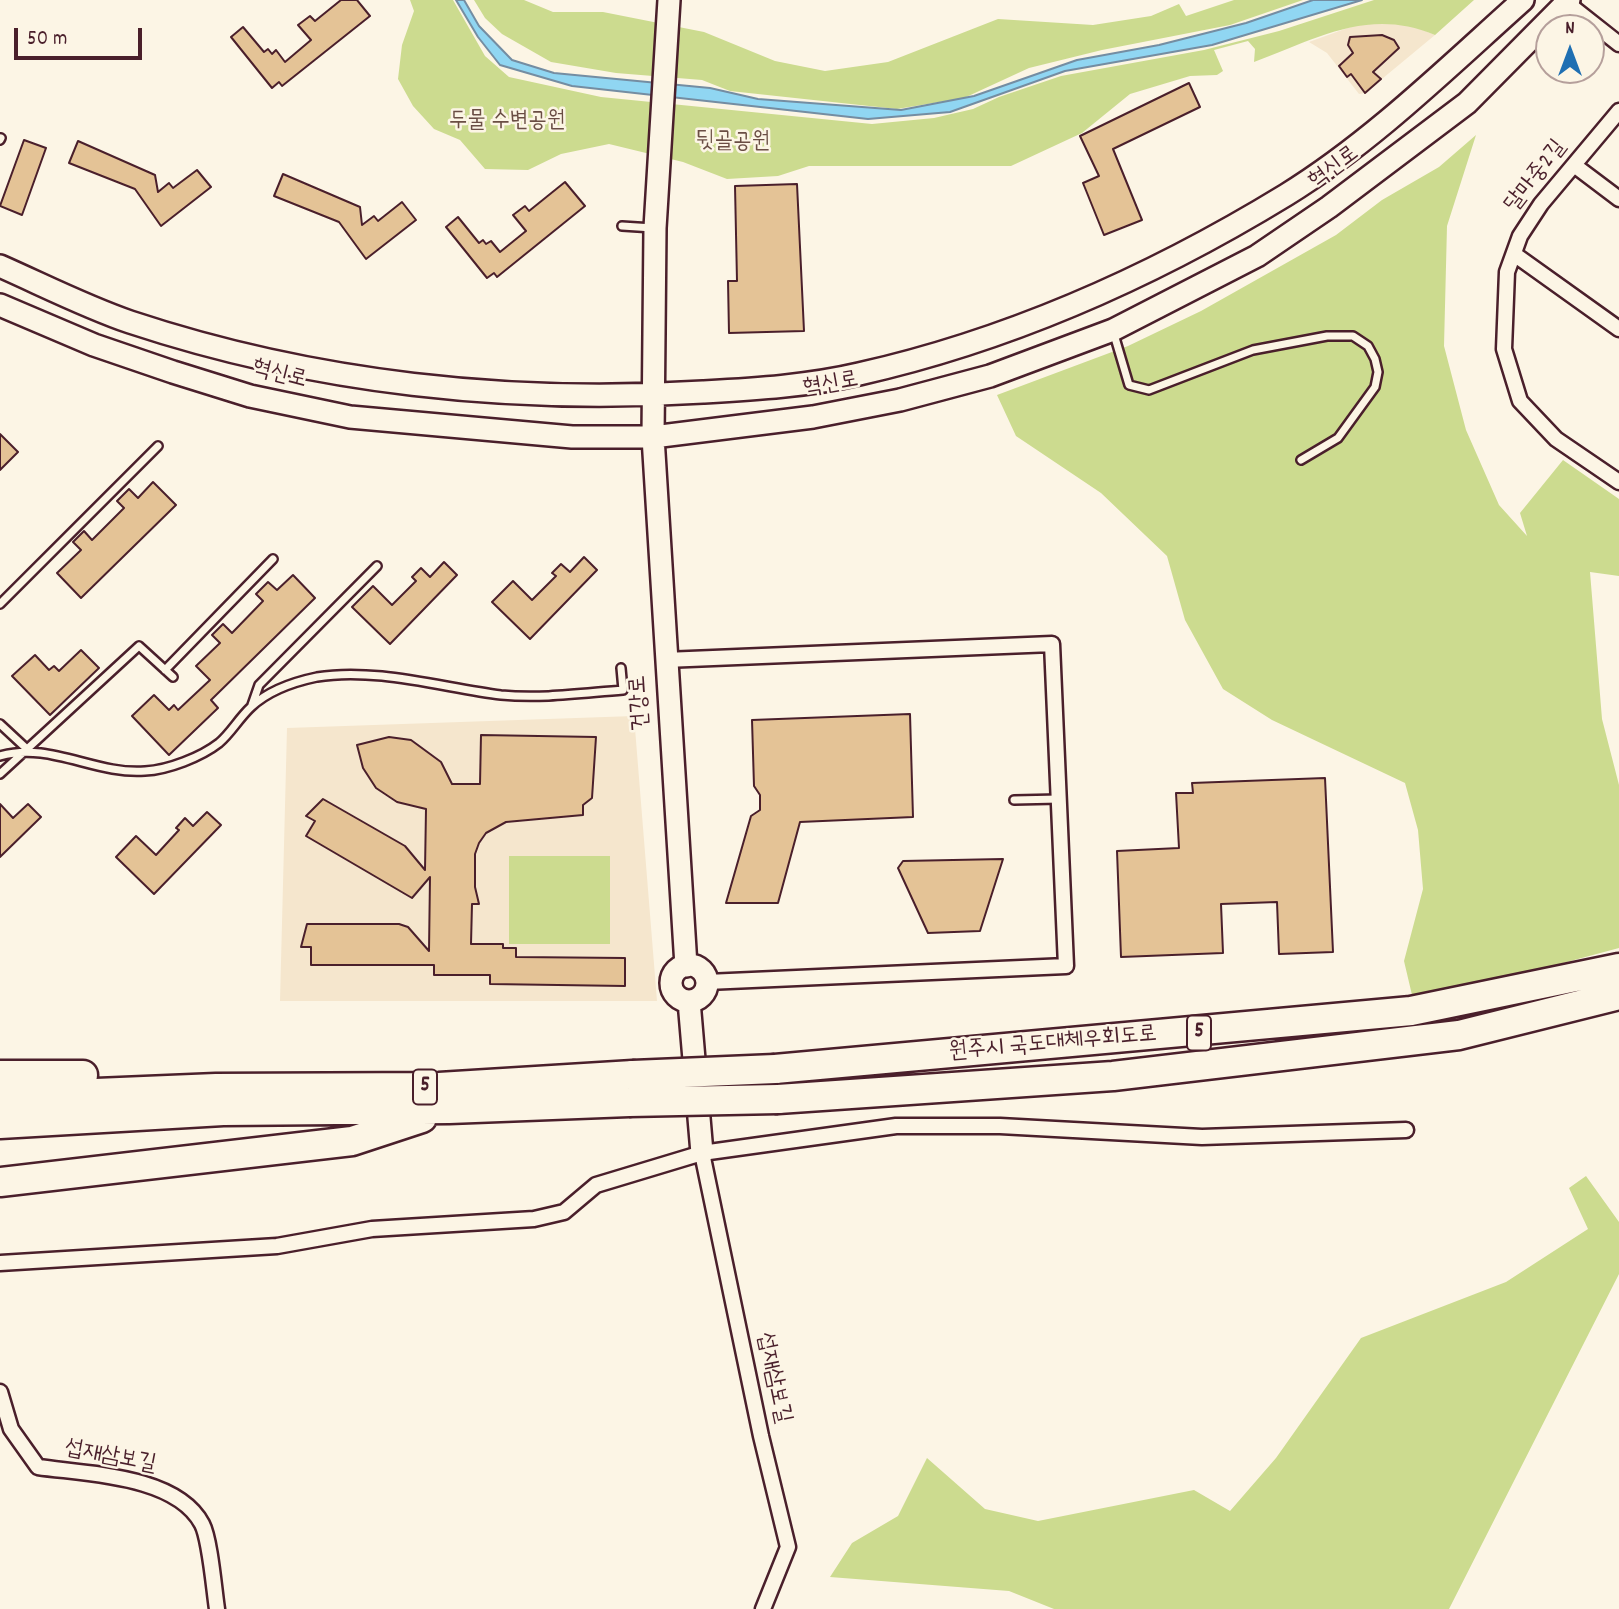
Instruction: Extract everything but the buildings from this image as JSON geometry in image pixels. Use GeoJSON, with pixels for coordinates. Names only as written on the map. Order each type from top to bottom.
{"type":"FeatureCollection","features":[{"type":"Feature","properties":{"kind":"highway","name":"원주시 국도대체우회도로"},"geometry":{"type":"LineString","coordinates":[[631,1089],[775,1069],[1411,1011],[1619,968]]}},
{"type":"Feature","properties":{"kind":"highway","name":"원주시 국도대체우회도로"},"geometry":{"type":"LineString","coordinates":[[631,1089],[778,1099],[1114,1076],[1459,1035],[1619,995]]}},
{"type":"Feature","properties":{"kind":"highway"},"geometry":{"type":"LineString","coordinates":[[0,1075],[379,1076],[444,1098]]}},
{"type":"Feature","properties":{"kind":"highway","name":"5"},"geometry":{"type":"LineString","coordinates":[[0,1097],[444,1098],[631,1089]]}},
{"type":"Feature","properties":{"kind":"highway"},"geometry":{"type":"LineString","coordinates":[[0,1182],[352,1141],[444,1098]]}},
{"type":"Feature","properties":{"kind":"highway","name":"5"},"geometry":{"type":"LineString","coordinates":[[0,1124],[220,1099]]}},
{"type":"Feature","properties":{"kind":"street","name":"혁신로"},"geometry":{"type":"LineString","coordinates":[[0,266],[125,320],[288,365],[406,384],[577,397],[783,387],[859,374],[1038,320],[1206,240],[1290,192],[1369,134],[1523,0]]}},
{"type":"Feature","properties":{"kind":"street","name":"혁신로"},"geometry":{"type":"LineString","coordinates":[[0,305],[107,350],[250,396],[350,417],[572,437],[653,437],[813,417],[900,400],[990,376],[1113,330],[1256,256],[1329,207],[1467,103],[1566,1]]}},
{"type":"Feature","properties":{"kind":"street"},"geometry":{"type":"LineString","coordinates":[[1566,1],[1619,44]]}},
{"type":"Feature","properties":{"kind":"street"},"geometry":{"type":"LineString","coordinates":[[653,395],[655,228],[669,4]]}},
{"type":"Feature","properties":{"kind":"street","name":"달마중2길"},"geometry":{"type":"LineString","coordinates":[[1619,111],[1541,204],[1520,236],[1507,272],[1504,349],[1520,401],[1556,439],[1619,482]]}},
{"type":"Feature","properties":{"kind":"street"},"geometry":{"type":"LineString","coordinates":[[1574,165],[1619,200]]}},
{"type":"Feature","properties":{"kind":"street"},"geometry":{"type":"LineString","coordinates":[[1514,254],[1619,329]]}},
{"type":"Feature","properties":{"kind":"street","name":"건강로"},"geometry":{"type":"LineString","coordinates":[[653,395],[665,660],[686,966]]}},
{"type":"Feature","properties":{"kind":"street"},"geometry":{"type":"LineString","coordinates":[[665,660],[1052,643],[1066,966],[707,982]]}},
{"type":"Feature","properties":{"kind":"street"},"geometry":{"type":"LineString","coordinates":[[686,966],[703,971],[707,982],[700,998],[689,1001],[678,997],[672,987],[676,971],[686,966]]}},
{"type":"Feature","properties":{"kind":"street"},"geometry":{"type":"LineString","coordinates":[[689,1001],[702,1153]]}},
{"type":"Feature","properties":{"kind":"street"},"geometry":{"type":"LineString","coordinates":[[0,1263],[277,1246],[372,1229],[534,1219],[564,1212],[596,1185],[702,1153],[896,1126],[1000,1126],[1202,1137],[1406,1130]]}},
{"type":"Feature","properties":{"kind":"street","name":"섭재삼보길"},"geometry":{"type":"LineString","coordinates":[[702,1153],[761,1436],[788,1547],[763,1609]]}},
{"type":"Feature","properties":{"kind":"street","name":"섭재삼보길"},"geometry":{"type":"LineString","coordinates":[[0,1392],[11,1429],[38,1467],[146,1484],[186,1503],[203,1525],[217,1609]]}},
{"type":"Feature","properties":{"kind":"lane"},"geometry":{"type":"LineString","coordinates":[[622,226],[655,228]]}},
{"type":"Feature","properties":{"kind":"lane"},"geometry":{"type":"LineString","coordinates":[[1113,330],[1129,385],[1149,390],[1253,351],[1328,336],[1353,336],[1363,341],[1375,359],[1378,372],[1375,387],[1338,438],[1301,460]]}},
{"type":"Feature","properties":{"kind":"lane"},"geometry":{"type":"LineString","coordinates":[[0,604],[158,446]]}},
{"type":"Feature","properties":{"kind":"lane"},"geometry":{"type":"LineString","coordinates":[[165,670],[273,559]]}},
{"type":"Feature","properties":{"kind":"lane"},"geometry":{"type":"LineString","coordinates":[[252,705],[259,685],[377,566]]}},
{"type":"Feature","properties":{"kind":"lane"},"geometry":{"type":"LineString","coordinates":[[0,774],[139,646],[173,677]]}},
{"type":"Feature","properties":{"kind":"lane"},"geometry":{"type":"LineString","coordinates":[[0,755],[28,750],[94,766],[146,771],[176,764],[219,743],[252,705],[285,685],[320,677],[439,684],[503,695],[563,695],[623,691],[621,668]]}},
{"type":"Feature","properties":{"kind":"lane"},"geometry":{"type":"LineString","coordinates":[[0,724],[28,750]]}},
{"type":"Feature","properties":{"kind":"lane"},"geometry":{"type":"LineString","coordinates":[[1014,800],[1059,799]]}},
{"type":"Feature","properties":{"kind":"shaded area"},"geometry":{"type":"Polygon","coordinates":[[[1387,22],[1409,24],[1435,35],[1365,93],[1359,94],[1327,53],[1309,42],[1353,26],[1387,22]]]}},
{"type":"Feature","properties":{"kind":"shaded area"},"geometry":{"type":"Polygon","coordinates":[[[634,716],[657,1001],[280,1001],[287,728],[634,716]]]}},
{"type":"Feature","properties":{"kind":"green space","name":"두물 수변공원"},"geometry":{"type":"Polygon","coordinates":[[[410,0],[453,0],[485,56],[509,77],[601,97],[872,124],[934,118],[973,109],[999,97],[1061,76],[1204,50],[1279,31],[1374,0],[1474,0],[1435,35],[1411,27],[1365,25],[1321,36],[1254,62],[1255,49],[1248,41],[1214,50],[1223,71],[1217,75],[1190,76],[1130,94],[1082,133],[1011,166],[809,166],[778,176],[727,179],[683,162],[609,144],[561,154],[528,170],[485,169],[460,140],[434,129],[413,106],[398,79],[402,45],[414,11],[410,0]]]}},
{"type":"Feature","properties":{"kind":"green space","name":"뒷골공원"},"geometry":{"type":"Polygon","coordinates":[[[474,0],[524,0],[553,12],[603,12],[704,32],[775,61],[825,71],[888,62],[998,19],[1093,25],[1151,16],[1179,4],[1186,16],[1234,0],[1303,0],[1230,25],[1102,50],[1029,68],[964,98],[897,109],[730,91],[702,80],[616,73],[551,62],[502,34],[485,18],[474,0]]]}},
{"type":"Feature","properties":{"kind":"green space"},"geometry":{"type":"Polygon","coordinates":[[[1476,135],[1447,226],[1444,346],[1466,430],[1499,505],[1527,536],[1520,513],[1563,460],[1619,499],[1619,576],[1590,572],[1602,719],[1619,785],[1619,948],[1507,978],[1412,995],[1404,961],[1423,889],[1418,830],[1405,783],[1272,720],[1223,689],[1185,620],[1167,556],[1101,493],[1016,436],[997,395],[1128,346],[1201,311],[1336,235],[1382,200],[1439,167],[1476,135]]]}},
{"type":"Feature","properties":{"kind":"green space"},"geometry":{"type":"Polygon","coordinates":[[[509,856],[610,856],[610,944],[509,944],[509,856]]]}},
{"type":"Feature","properties":{"kind":"green space"},"geometry":{"type":"Polygon","coordinates":[[[1586,1176],[1619,1222],[1619,1274],[1449,1609],[1054,1609],[1009,1591],[830,1577],[852,1543],[898,1516],[927,1458],[985,1509],[1038,1521],[1194,1490],[1230,1511],[1276,1458],[1361,1338],[1506,1282],[1588,1229],[1569,1188],[1586,1176]]]}},
{"type":"Feature","properties":{"kind":"water"},"geometry":{"type":"Polygon","coordinates":[[[456,0],[464,0],[479,26],[512,60],[554,73],[710,88],[758,99],[901,110],[974,96],[1077,60],[1159,45],[1246,23],[1313,0],[1362,0],[1212,45],[1065,71],[950,112],[868,119],[572,86],[500,65],[478,37],[456,0]]]}}]}
